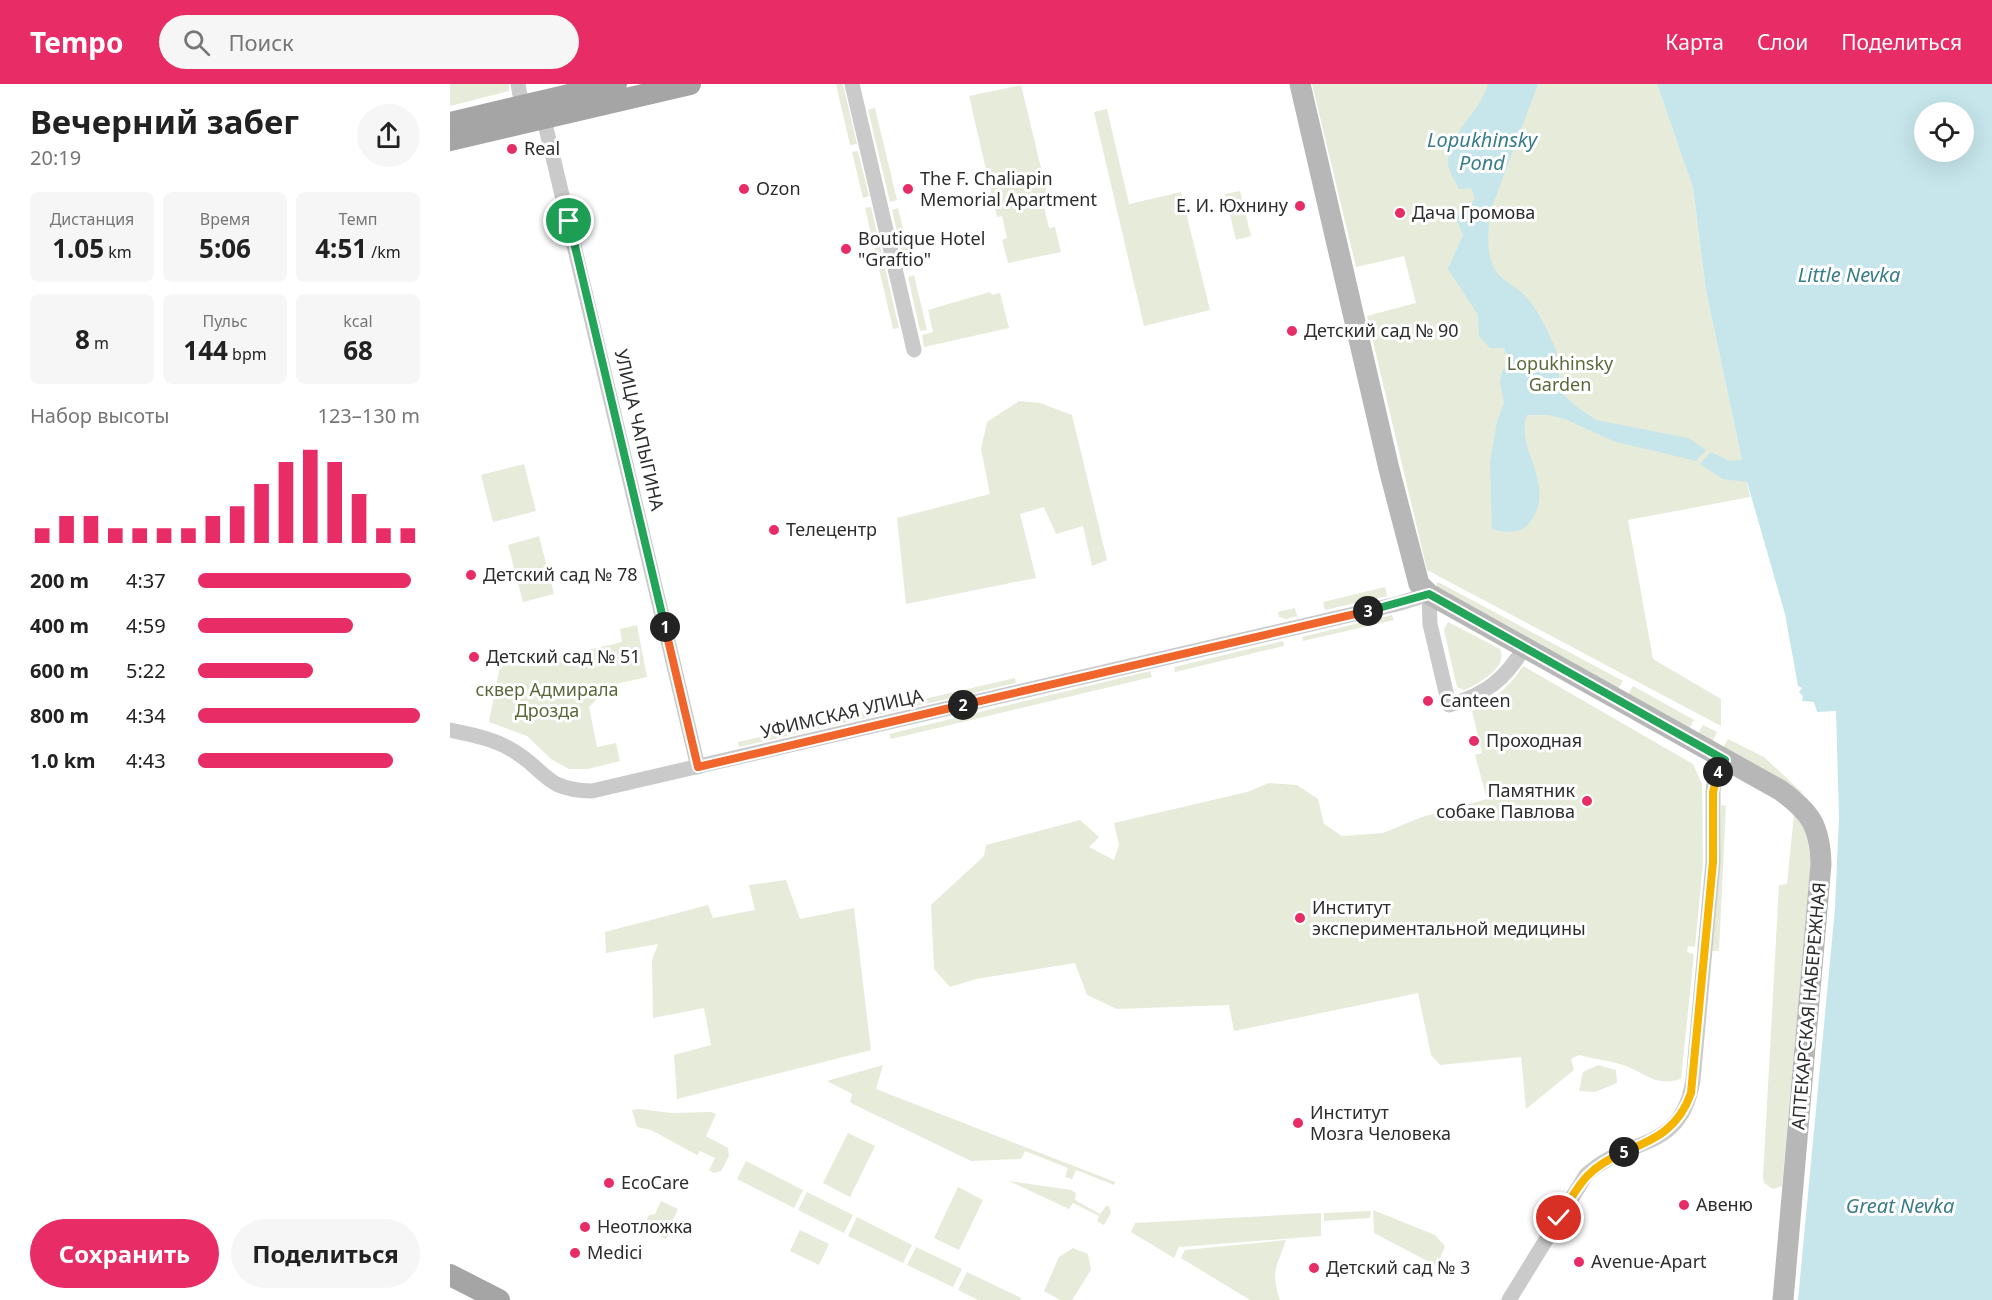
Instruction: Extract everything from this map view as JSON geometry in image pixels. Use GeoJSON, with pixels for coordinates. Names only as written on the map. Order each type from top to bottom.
{"type":"FeatureCollection","features":[{"type":"Feature","properties":{"kind":"main road"},"geometry":{"type":"LineString","coordinates":[[450,123],[531,102],[616,84]]}},
{"type":"Feature","properties":{"kind":"main road"},"geometry":{"type":"LineString","coordinates":[[450,140],[531,102],[690,84]]}},
{"type":"Feature","properties":{"kind":"main road"},"geometry":{"type":"LineString","coordinates":[[450,1275],[499,1300]]}},
{"type":"Feature","properties":{"kind":"street"},"geometry":{"type":"LineString","coordinates":[[852,84],[914,350]]}},
{"type":"Feature","properties":{"kind":"street"},"geometry":{"type":"LineString","coordinates":[[1300,84],[1414,573],[1419,584],[1429,594],[1430,624],[1449,705],[1487,691],[1511,668],[1525,646]]}},
{"type":"Feature","properties":{"kind":"street","name":"УЛИЦА ЧАПЫГИНА"},"geometry":{"type":"LineString","coordinates":[[531,102],[698,767]]}},
{"type":"Feature","properties":{"kind":"street","name":"АПТЕКАРСКАЯ НАБЕРЕЖНАЯ"},"geometry":{"type":"LineString","coordinates":[[1429,594],[1780,790],[1803,807],[1820,838],[1821,864],[1783,1300]]}},
{"type":"Feature","properties":{"kind":"street","name":"УФИМСКАЯ УЛИЦА"},"geometry":{"type":"LineString","coordinates":[[450,730],[494,741],[514,750],[558,787],[574,791],[592,791],[1397,604],[1429,594]]}},
{"type":"Feature","properties":{"kind":"street"},"geometry":{"type":"LineString","coordinates":[[1509,1300],[1586,1175],[1600,1163],[1665,1133],[1686,1109],[1693,1080],[1713,862],[1714,782],[1725,760]]}},
{"type":"Feature","properties":{"kind":"green space"},"geometry":{"type":"Polygon","coordinates":[[[450,84],[509,84],[509,91],[450,106],[450,84]]]}},
{"type":"Feature","properties":{"kind":"green space"},"geometry":{"type":"Polygon","coordinates":[[[836,84],[843,84],[857,144],[850,145],[836,84]]]}},
{"type":"Feature","properties":{"kind":"green space","name":"Lopukhinsky Garden"},"geometry":{"type":"Polygon","coordinates":[[[1312,84],[1657,84],[1693,188],[1706,291],[1750,497],[1628,520],[1653,659],[1721,699],[1721,726],[1427,570],[1367,316],[1416,303],[1404,256],[1356,267],[1312,84]]]}},
{"type":"Feature","properties":{"kind":"green space"},"geometry":{"type":"Polygon","coordinates":[[[1021,85],[1050,205],[1044,207],[1049,228],[1055,227],[1061,252],[1008,263],[1002,240],[1007,238],[1002,216],[997,217],[969,96],[1021,85]]]}},
{"type":"Feature","properties":{"kind":"green space"},"geometry":{"type":"Polygon","coordinates":[[[875,108],[897,200],[890,202],[868,110],[875,108]]]}},
{"type":"Feature","properties":{"kind":"green space"},"geometry":{"type":"Polygon","coordinates":[[[1107,109],[1129,204],[1181,192],[1210,310],[1144,326],[1094,112],[1107,109]]]}},
{"type":"Feature","properties":{"kind":"green space"},"geometry":{"type":"Polygon","coordinates":[[[858,151],[869,196],[863,198],[852,152],[858,151]]]}},
{"type":"Feature","properties":{"kind":"green space"},"geometry":{"type":"Polygon","coordinates":[[[1240,191],[1251,236],[1236,240],[1225,194],[1240,191]]]}},
{"type":"Feature","properties":{"kind":"green space"},"geometry":{"type":"Polygon","coordinates":[[[871,207],[899,328],[893,329],[865,208],[871,207]]]}},
{"type":"Feature","properties":{"kind":"green space"},"geometry":{"type":"Polygon","coordinates":[[[898,208],[913,269],[906,270],[892,210],[898,208]]]}},
{"type":"Feature","properties":{"kind":"green space"},"geometry":{"type":"Polygon","coordinates":[[[914,275],[927,330],[920,331],[908,277],[914,275]]]}},
{"type":"Feature","properties":{"kind":"green space"},"geometry":{"type":"Polygon","coordinates":[[[990,292],[992,295],[1000,293],[1009,328],[924,347],[922,335],[933,332],[928,310],[990,292]]]}},
{"type":"Feature","properties":{"kind":"green space"},"geometry":{"type":"Polygon","coordinates":[[[1019,401],[1040,403],[1072,415],[1107,560],[1092,566],[1083,526],[1056,534],[1044,507],[1020,514],[1036,578],[906,604],[897,518],[990,494],[981,449],[987,422],[1019,401]]]}},
{"type":"Feature","properties":{"kind":"green space"},"geometry":{"type":"Polygon","coordinates":[[[524,464],[536,511],[493,522],[481,475],[524,464]]]}},
{"type":"Feature","properties":{"kind":"green space"},"geometry":{"type":"Polygon","coordinates":[[[539,536],[554,594],[523,602],[508,545],[539,536]]]}},
{"type":"Feature","properties":{"kind":"green space"},"geometry":{"type":"Polygon","coordinates":[[[1438,582],[1623,681],[1618,689],[1436,586],[1438,582]]]}},
{"type":"Feature","properties":{"kind":"green space"},"geometry":{"type":"Polygon","coordinates":[[[1385,587],[1387,596],[1325,610],[1323,602],[1385,587]]]}},
{"type":"Feature","properties":{"kind":"green space"},"geometry":{"type":"Polygon","coordinates":[[[1295,608],[1297,616],[1286,619],[1279,617],[1278,612],[1295,608]]]}},
{"type":"Feature","properties":{"kind":"green space"},"geometry":{"type":"Polygon","coordinates":[[[1392,615],[1394,620],[1303,641],[1302,637],[1392,615]]]}},
{"type":"Feature","properties":{"kind":"green space"},"geometry":{"type":"Polygon","coordinates":[[[1448,622],[1500,649],[1502,656],[1491,674],[1464,690],[1457,687],[1444,630],[1448,622]]]}},
{"type":"Feature","properties":{"kind":"green space","name":"сквер Адмирала Дрозда"},"geometry":{"type":"Polygon","coordinates":[[[637,625],[647,677],[611,685],[589,707],[597,747],[616,743],[620,761],[588,769],[569,769],[551,759],[527,736],[489,722],[500,666],[516,663],[517,666],[622,642],[620,629],[637,625]]]}},
{"type":"Feature","properties":{"kind":"green space"},"geometry":{"type":"Polygon","coordinates":[[[1283,641],[1284,646],[1175,672],[1174,667],[1283,641]]]}},
{"type":"Feature","properties":{"kind":"green space","name":"Институт экспериментальной медицины"},"geometry":{"type":"Polygon","coordinates":[[[1523,666],[1693,764],[1702,784],[1703,862],[1695,947],[1688,946],[1687,952],[1694,954],[1681,1079],[1656,1080],[1620,1064],[1579,1055],[1571,1059],[1574,1070],[1526,1109],[1521,1057],[1440,1065],[1431,1055],[1418,993],[1234,1031],[1229,1005],[1117,1009],[1087,995],[1075,963],[976,979],[950,987],[934,969],[931,905],[984,856],[986,845],[1080,820],[1099,837],[1089,847],[1114,860],[1119,845],[1114,823],[1247,792],[1269,783],[1297,785],[1318,799],[1324,824],[1342,836],[1383,833],[1422,817],[1487,799],[1475,755],[1482,753],[1472,711],[1501,692],[1523,666]]]}},
{"type":"Feature","properties":{"kind":"green space"},"geometry":{"type":"Polygon","coordinates":[[[1150,671],[1152,677],[891,739],[889,734],[1150,671]]]}},
{"type":"Feature","properties":{"kind":"green space"},"geometry":{"type":"Polygon","coordinates":[[[1015,678],[1016,683],[739,747],[738,742],[1015,678]]]}},
{"type":"Feature","properties":{"kind":"green space"},"geometry":{"type":"Polygon","coordinates":[[[1633,686],[1694,720],[1689,729],[1628,695],[1633,686]]]}},
{"type":"Feature","properties":{"kind":"green space"},"geometry":{"type":"Polygon","coordinates":[[[1703,725],[1717,732],[1712,742],[1698,734],[1703,725]]]}},
{"type":"Feature","properties":{"kind":"green space"},"geometry":{"type":"Polygon","coordinates":[[[1728,739],[1764,757],[1805,795],[1723,748],[1728,739]]]}},
{"type":"Feature","properties":{"kind":"green space"},"geometry":{"type":"Polygon","coordinates":[[[1721,805],[1726,806],[1719,951],[1712,951],[1720,864],[1721,805]]]}},
{"type":"Feature","properties":{"kind":"green space"},"geometry":{"type":"Polygon","coordinates":[[[1794,814],[1807,833],[1811,865],[1782,1186],[1773,1189],[1764,1183],[1763,1177],[1779,885],[1787,884],[1794,814]]]}},
{"type":"Feature","properties":{"kind":"green space"},"geometry":{"type":"Polygon","coordinates":[[[786,880],[800,919],[854,908],[871,1050],[677,1099],[674,1055],[711,1045],[704,1008],[653,1018],[652,960],[658,944],[606,953],[605,932],[708,905],[713,918],[755,910],[749,885],[786,880]]]}},
{"type":"Feature","properties":{"kind":"green space"},"geometry":{"type":"Polygon","coordinates":[[[883,1065],[876,1089],[1115,1182],[1114,1185],[1076,1170],[1072,1179],[1065,1177],[1068,1168],[1025,1151],[1021,1159],[971,1161],[853,1104],[850,1102],[852,1094],[827,1081],[883,1065]]]}},
{"type":"Feature","properties":{"kind":"green space"},"geometry":{"type":"Polygon","coordinates":[[[1598,1065],[1616,1070],[1617,1083],[1595,1092],[1579,1091],[1583,1072],[1598,1065]]]}},
{"type":"Feature","properties":{"kind":"green space"},"geometry":{"type":"Polygon","coordinates":[[[632,1110],[671,1113],[711,1112],[716,1114],[706,1136],[728,1148],[729,1156],[721,1171],[714,1173],[709,1170],[715,1158],[700,1151],[697,1155],[651,1130],[637,1127],[632,1110]]]}},
{"type":"Feature","properties":{"kind":"green space"},"geometry":{"type":"Polygon","coordinates":[[[848,1133],[875,1146],[850,1197],[823,1183],[848,1133]]]}},
{"type":"Feature","properties":{"kind":"green space"},"geometry":{"type":"Polygon","coordinates":[[[746,1161],[803,1190],[794,1208],[737,1179],[746,1161]]]}},
{"type":"Feature","properties":{"kind":"green space"},"geometry":{"type":"Polygon","coordinates":[[[1009,1181],[1071,1190],[1076,1193],[1075,1200],[1100,1214],[1106,1206],[1109,1206],[1111,1213],[1104,1225],[1097,1221],[1099,1216],[1073,1203],[1069,1209],[1009,1181]]]}},
{"type":"Feature","properties":{"kind":"green space"},"geometry":{"type":"Polygon","coordinates":[[[958,1187],[983,1200],[959,1250],[934,1238],[958,1187]]]}},
{"type":"Feature","properties":{"kind":"green space"},"geometry":{"type":"Polygon","coordinates":[[[807,1192],[853,1215],[844,1233],[798,1210],[807,1192]]]}},
{"type":"Feature","properties":{"kind":"green space"},"geometry":{"type":"Polygon","coordinates":[[[661,1201],[678,1209],[672,1222],[673,1228],[666,1239],[644,1226],[649,1215],[655,1214],[661,1201]]]}},
{"type":"Feature","properties":{"kind":"green space"},"geometry":{"type":"Polygon","coordinates":[[[1373,1210],[1435,1235],[1445,1246],[1437,1266],[1374,1233],[1373,1210]]]}},
{"type":"Feature","properties":{"kind":"green space"},"geometry":{"type":"Polygon","coordinates":[[[1371,1211],[1370,1218],[1324,1221],[1324,1213],[1371,1211]]]}},
{"type":"Feature","properties":{"kind":"green space"},"geometry":{"type":"Polygon","coordinates":[[[1321,1213],[1321,1236],[1179,1247],[1174,1258],[1131,1232],[1135,1223],[1321,1213]]]}},
{"type":"Feature","properties":{"kind":"green space"},"geometry":{"type":"Polygon","coordinates":[[[857,1217],[912,1245],[903,1263],[848,1236],[857,1217]]]}},
{"type":"Feature","properties":{"kind":"green space"},"geometry":{"type":"Polygon","coordinates":[[[800,1230],[829,1244],[819,1265],[790,1251],[800,1230]]]}},
{"type":"Feature","properties":{"kind":"green space"},"geometry":{"type":"Polygon","coordinates":[[[1286,1240],[1275,1275],[1280,1300],[1250,1300],[1181,1258],[1185,1250],[1286,1240]]]}},
{"type":"Feature","properties":{"kind":"green space"},"geometry":{"type":"Polygon","coordinates":[[[916,1247],[962,1269],[953,1287],[907,1265],[916,1247]]]}},
{"type":"Feature","properties":{"kind":"green space"},"geometry":{"type":"Polygon","coordinates":[[[1073,1248],[1088,1254],[1091,1270],[1072,1300],[1060,1300],[1044,1291],[1059,1257],[1073,1248]]]}},
{"type":"Feature","properties":{"kind":"green space"},"geometry":{"type":"Polygon","coordinates":[[[967,1272],[1021,1298],[1020,1300],[978,1300],[958,1290],[967,1272]]]}},
{"type":"Feature","properties":{"kind":"water","name":"Lopukhinsky Pond"},"geometry":{"type":"Polygon","coordinates":[[[1488,84],[1538,84],[1492,207],[1488,243],[1491,262],[1495,270],[1528,299],[1548,332],[1559,362],[1558,390],[1596,420],[1688,438],[1706,450],[1696,461],[1613,441],[1565,419],[1548,415],[1527,415],[1526,441],[1540,494],[1537,508],[1530,522],[1522,529],[1512,532],[1492,529],[1490,462],[1497,422],[1504,403],[1500,382],[1502,371],[1509,363],[1504,348],[1490,348],[1479,336],[1478,315],[1448,269],[1463,235],[1455,216],[1462,212],[1460,207],[1471,204],[1475,199],[1471,188],[1459,189],[1448,164],[1449,153],[1453,142],[1488,84]]]}},
{"type":"Feature","properties":{"kind":"water"},"geometry":{"type":"Polygon","coordinates":[[[1657,84],[1992,84],[1992,1300],[1798,1300],[1835,908],[1839,817],[1836,711],[1817,712],[1814,702],[1802,701],[1803,696],[1799,692],[1802,688],[1798,686],[1785,614],[1747,482],[1723,479],[1700,464],[1711,452],[1729,461],[1742,460],[1706,291],[1693,188],[1657,84]]]}},
{"type":"Feature","properties":{"kind":"place","name":"Real"},"geometry":{"type":"Point","coordinates":[512,149]}},
{"type":"Feature","properties":{"kind":"place","name":"Ozon"},"geometry":{"type":"Point","coordinates":[744,189]}},
{"type":"Feature","properties":{"kind":"place","name":"The F. Chaliapin Memorial Apartment"},"geometry":{"type":"Point","coordinates":[908,189]}},
{"type":"Feature","properties":{"kind":"place","name":"Е. И. Юхнину"},"geometry":{"type":"Point","coordinates":[1300,206]}},
{"type":"Feature","properties":{"kind":"place","name":"Дача Громова"},"geometry":{"type":"Point","coordinates":[1400,213]}},
{"type":"Feature","properties":{"kind":"place","name":"Boutique Hotel \"Graftio\""},"geometry":{"type":"Point","coordinates":[846,249]}},
{"type":"Feature","properties":{"kind":"place","name":"Детский сад № 90"},"geometry":{"type":"Point","coordinates":[1292,331]}},
{"type":"Feature","properties":{"kind":"place","name":"Телецентр"},"geometry":{"type":"Point","coordinates":[774,530]}},
{"type":"Feature","properties":{"kind":"place","name":"Детский сад № 78"},"geometry":{"type":"Point","coordinates":[471,575]}},
{"type":"Feature","properties":{"kind":"place","name":"Детский сад № 51"},"geometry":{"type":"Point","coordinates":[474,657]}},
{"type":"Feature","properties":{"kind":"place","name":"Canteen"},"geometry":{"type":"Point","coordinates":[1428,701]}},
{"type":"Feature","properties":{"kind":"place","name":"Проходная"},"geometry":{"type":"Point","coordinates":[1474,741]}},
{"type":"Feature","properties":{"kind":"place","name":"Памятник собаке Павлова"},"geometry":{"type":"Point","coordinates":[1587,801]}},
{"type":"Feature","properties":{"kind":"place","name":"Институт экспериментальной медицины"},"geometry":{"type":"Point","coordinates":[1300,918]}},
{"type":"Feature","properties":{"kind":"place","name":"Институт Мозга Человека"},"geometry":{"type":"Point","coordinates":[1298,1123]}},
{"type":"Feature","properties":{"kind":"place","name":"EcoCare"},"geometry":{"type":"Point","coordinates":[609,1183]}},
{"type":"Feature","properties":{"kind":"place","name":"Авеню"},"geometry":{"type":"Point","coordinates":[1684,1205]}},
{"type":"Feature","properties":{"kind":"place","name":"Неотложка"},"geometry":{"type":"Point","coordinates":[585,1227]}},
{"type":"Feature","properties":{"kind":"place","name":"Medici"},"geometry":{"type":"Point","coordinates":[575,1253]}},
{"type":"Feature","properties":{"kind":"place","name":"Avenue-Apart"},"geometry":{"type":"Point","coordinates":[1579,1262]}},
{"type":"Feature","properties":{"kind":"place","name":"Детский сад № 3"},"geometry":{"type":"Point","coordinates":[1314,1268]}},
{"type":"Feature","properties":{"kind":"route"},"geometry":{"type":"LineString","coordinates":[[569,221],[698,767],[1414,600],[1429,594],[1725,760],[1714,782],[1713,862],[1693,1080],[1686,1109],[1665,1133],[1600,1163],[1586,1175],[1559,1218]]}},
{"type":"Feature","properties":{"kind":"water label","name":"Little Nevka"},"geometry":{"type":"Point","coordinates":[1849,275]}},
{"type":"Feature","properties":{"kind":"water label","name":"Great Nevka"},"geometry":{"type":"Point","coordinates":[1900,1206]}}]}
